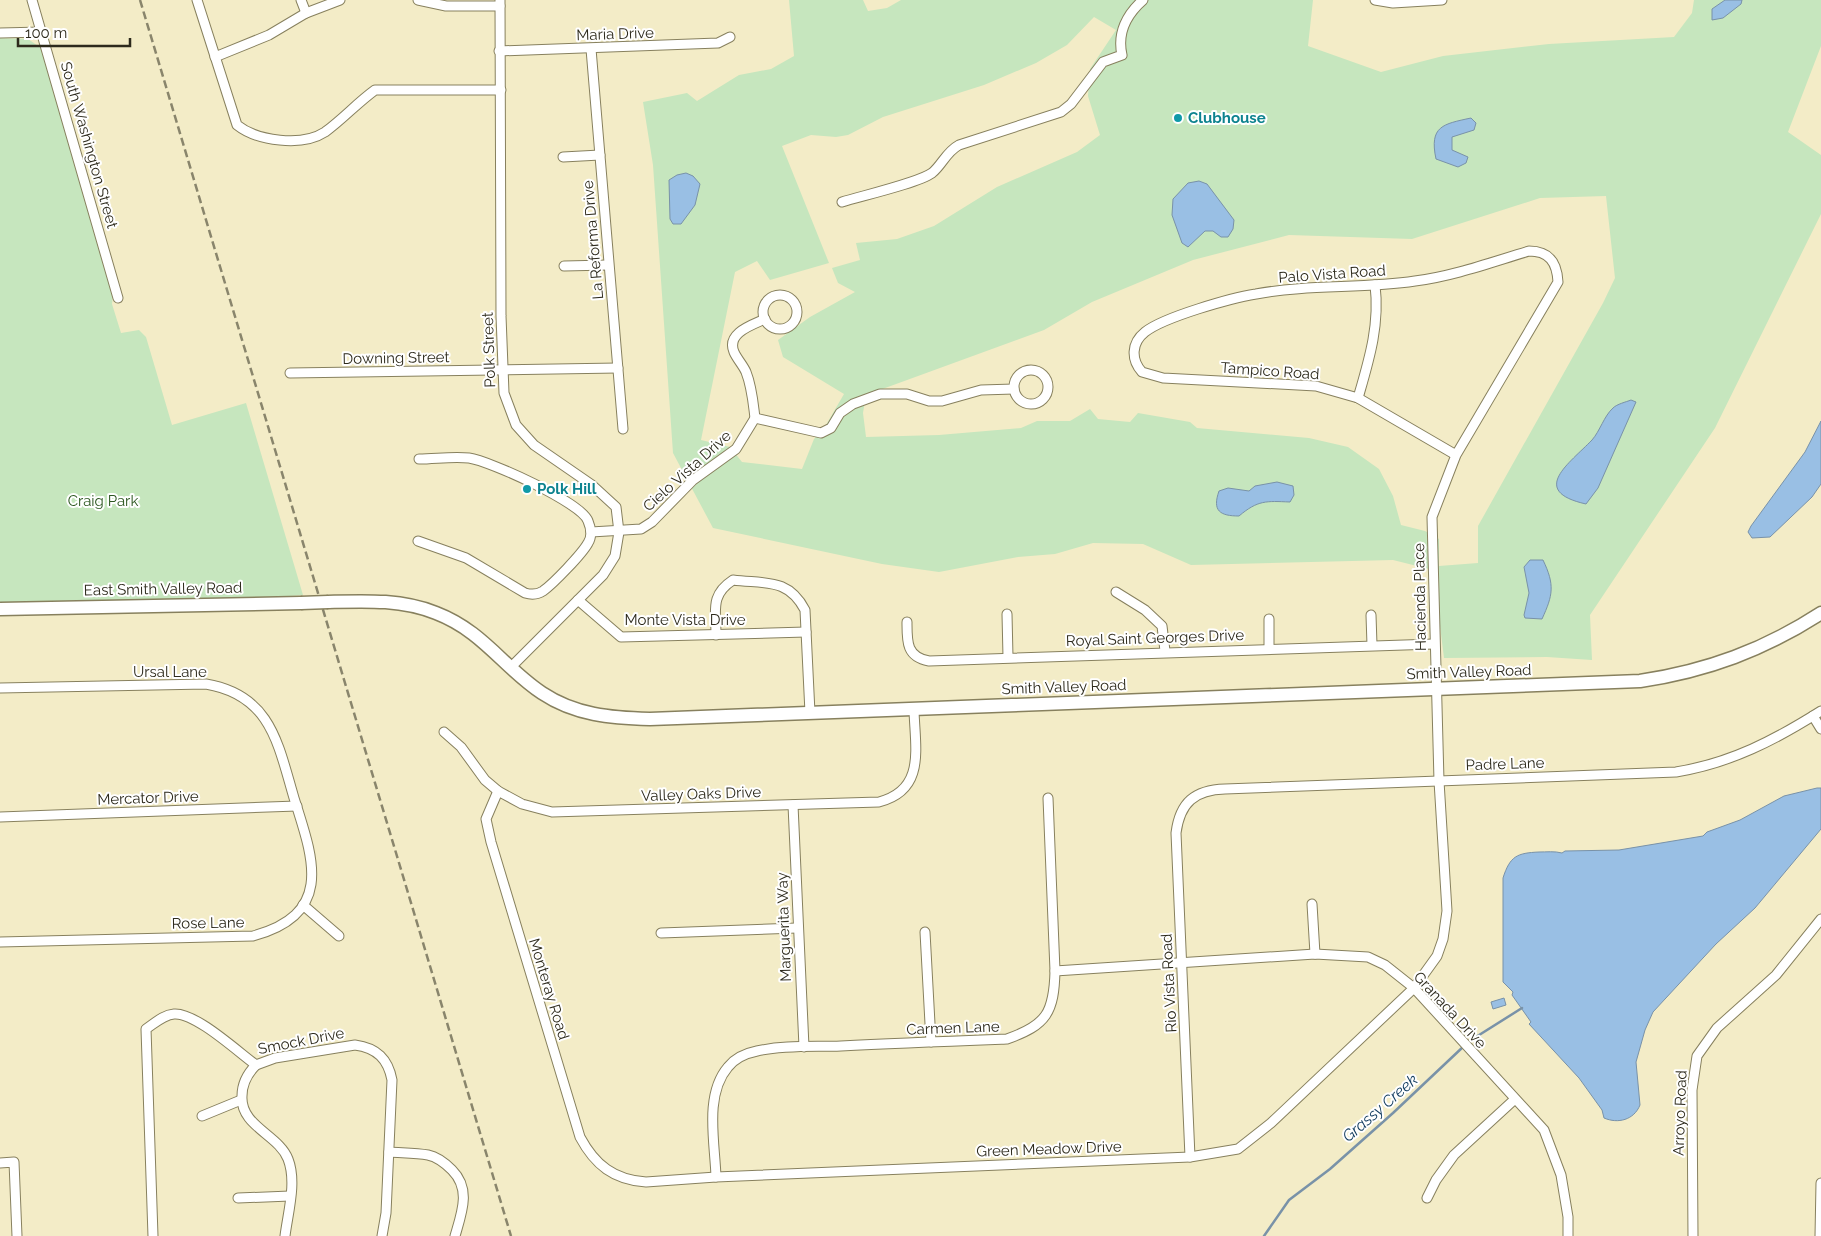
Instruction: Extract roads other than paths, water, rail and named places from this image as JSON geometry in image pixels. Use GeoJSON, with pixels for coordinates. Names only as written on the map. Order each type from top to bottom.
{"type":"FeatureCollection","features":[{"type":"Feature","properties":{"kind":"main road","name":"Smith Valley Road"},"geometry":{"type":"LineString","coordinates":[[328,602],[384,602],[403,604],[436,613],[481,639],[541,692],[559,703],[580,711],[611,718],[650,719],[1617,683],[1682,674],[1720,663],[1767,645],[1821,613]]}},
{"type":"Feature","properties":{"kind":"main road","name":"East Smith Valley Road"},"geometry":{"type":"LineString","coordinates":[[0,609],[328,602]]}},
{"type":"Feature","properties":{"kind":"street","name":"South Washington Street"},"geometry":{"type":"LineString","coordinates":[[32,0],[118,298]]}},
{"type":"Feature","properties":{"kind":"street"},"geometry":{"type":"LineString","coordinates":[[197,0],[237,125],[246,132],[260,137],[281,140],[307,138],[323,133],[375,90],[501,90]]}},
{"type":"Feature","properties":{"kind":"street"},"geometry":{"type":"LineString","coordinates":[[301,0],[306,12]]}},
{"type":"Feature","properties":{"kind":"street"},"geometry":{"type":"LineString","coordinates":[[215,56],[269,35],[306,12],[340,0]]}},
{"type":"Feature","properties":{"kind":"street"},"geometry":{"type":"LineString","coordinates":[[418,0],[445,3],[500,3]]}},
{"type":"Feature","properties":{"kind":"street"},"geometry":{"type":"LineString","coordinates":[[842,202],[925,177],[937,167],[948,153],[959,145],[1060,112],[1071,104],[1103,62],[1122,54],[1122,31],[1131,12],[1144,0]]}},
{"type":"Feature","properties":{"kind":"street"},"geometry":{"type":"LineString","coordinates":[[1376,0],[1392,3],[1442,0]]}},
{"type":"Feature","properties":{"kind":"street","name":"Polk Street"},"geometry":{"type":"LineString","coordinates":[[500,3],[504,393],[516,425],[534,445],[592,485],[616,507],[619,532],[615,556],[603,575],[511,667]]}},
{"type":"Feature","properties":{"kind":"street"},"geometry":{"type":"LineString","coordinates":[[0,33],[42,32]]}},
{"type":"Feature","properties":{"kind":"street","name":"Maria Drive"},"geometry":{"type":"LineString","coordinates":[[499,51],[718,44],[730,37]]}},
{"type":"Feature","properties":{"kind":"street","name":"La Reforma Drive"},"geometry":{"type":"LineString","coordinates":[[591,49],[622,429]]}},
{"type":"Feature","properties":{"kind":"street"},"geometry":{"type":"LineString","coordinates":[[562,157],[600,154]]}},
{"type":"Feature","properties":{"kind":"street","name":"Palo Vista Road"},"geometry":{"type":"LineString","coordinates":[[1134,358],[1135,343],[1145,332],[1190,312],[1255,294],[1316,286],[1375,285],[1416,281],[1469,270],[1529,250],[1539,251],[1552,259]]}},
{"type":"Feature","properties":{"kind":"street","name":"Hacienda Place"},"geometry":{"type":"LineString","coordinates":[[1414,988],[1437,956],[1443,938],[1447,911],[1439,780],[1432,517],[1456,455],[1558,282],[1557,268],[1552,259]]}},
{"type":"Feature","properties":{"kind":"street"},"geometry":{"type":"LineString","coordinates":[[564,266],[608,264]]}},
{"type":"Feature","properties":{"kind":"street"},"geometry":{"type":"LineString","coordinates":[[1358,398],[1374,341],[1377,305],[1375,285]]}},
{"type":"Feature","properties":{"kind":"street"},"geometry":{"type":"LineString","coordinates":[[765,319],[744,328],[735,336],[733,342],[733,350],[745,370],[752,394],[755,418],[821,433],[831,428],[840,413],[853,404],[880,394],[907,394],[929,401],[942,401],[980,390],[1014,389]]}},
{"type":"Feature","properties":{"kind":"street","name":"Tampico Road"},"geometry":{"type":"LineString","coordinates":[[1134,358],[1142,372],[1163,378],[1316,386],[1358,398],[1456,455]]}},
{"type":"Feature","properties":{"kind":"street","name":"Downing Street"},"geometry":{"type":"LineString","coordinates":[[290,374],[618,368]]}},
{"type":"Feature","properties":{"kind":"street","name":"Cielo Vista Drive"},"geometry":{"type":"LineString","coordinates":[[591,532],[619,532],[641,529],[652,522],[693,480],[736,449],[755,418]]}},
{"type":"Feature","properties":{"kind":"street"},"geometry":{"type":"LineString","coordinates":[[418,541],[466,558],[525,593],[533,595],[542,592],[551,584],[588,543],[591,532],[588,519],[578,507],[527,479],[470,458],[419,459]]}},
{"type":"Feature","properties":{"kind":"street"},"geometry":{"type":"LineString","coordinates":[[716,635],[716,598],[722,587],[733,580],[785,587],[797,595],[805,610],[810,713]]}},
{"type":"Feature","properties":{"kind":"street"},"geometry":{"type":"LineString","coordinates":[[1116,592],[1145,610],[1162,626],[1165,651]]}},
{"type":"Feature","properties":{"kind":"street","name":"Monte Vista Drive"},"geometry":{"type":"LineString","coordinates":[[578,600],[621,637],[806,632]]}},
{"type":"Feature","properties":{"kind":"street"},"geometry":{"type":"LineString","coordinates":[[1007,614],[1008,657]]}},
{"type":"Feature","properties":{"kind":"street"},"geometry":{"type":"LineString","coordinates":[[1371,616],[1372,645]]}},
{"type":"Feature","properties":{"kind":"street"},"geometry":{"type":"LineString","coordinates":[[1269,619],[1269,648]]}},
{"type":"Feature","properties":{"kind":"street","name":"Royal Saint Georges Drive"},"geometry":{"type":"LineString","coordinates":[[907,622],[909,649],[914,656],[921,660],[1434,644]]}},
{"type":"Feature","properties":{"kind":"street","name":"Ursal Lane"},"geometry":{"type":"LineString","coordinates":[[0,688],[206,684],[223,686],[237,692],[250,702],[268,722],[274,733],[297,806]]}},
{"type":"Feature","properties":{"kind":"street","name":"Valley Oaks Drive"},"geometry":{"type":"LineString","coordinates":[[444,732],[461,747],[485,780],[498,791],[522,804],[552,812],[879,802],[896,796],[904,790],[914,774],[914,710]]}},
{"type":"Feature","properties":{"kind":"street"},"geometry":{"type":"LineString","coordinates":[[1817,713],[1821,729]]}},
{"type":"Feature","properties":{"kind":"street","name":"Padre Lane"},"geometry":{"type":"LineString","coordinates":[[1184,808],[1197,794],[1211,789],[1662,773],[1693,769],[1747,753],[1817,713]]}},
{"type":"Feature","properties":{"kind":"street","name":"Monteray Road"},"geometry":{"type":"LineString","coordinates":[[498,791],[488,811],[486,819],[487,830],[573,1119],[580,1138],[593,1159],[623,1177]]}},
{"type":"Feature","properties":{"kind":"street","name":"Carmen Lane"},"geometry":{"type":"LineString","coordinates":[[716,1177],[713,1105],[720,1079],[728,1067],[744,1055],[757,1051],[804,1047],[1007,1039],[1031,1031],[1044,1018],[1054,997],[1048,798]]}},
{"type":"Feature","properties":{"kind":"street","name":"Marguerita Way"},"geometry":{"type":"LineString","coordinates":[[793,805],[797,928],[804,1047]]}},
{"type":"Feature","properties":{"kind":"street","name":"Mercator Drive"},"geometry":{"type":"LineString","coordinates":[[0,817],[297,806]]}},
{"type":"Feature","properties":{"kind":"street","name":"Rose Lane"},"geometry":{"type":"LineString","coordinates":[[0,942],[253,936],[280,926],[303,905],[311,884],[312,858],[297,806]]}},
{"type":"Feature","properties":{"kind":"street","name":"Rio Vista Road"},"geometry":{"type":"LineString","coordinates":[[1184,808],[1176,832],[1190,1157]]}},
{"type":"Feature","properties":{"kind":"street"},"geometry":{"type":"LineString","coordinates":[[1312,904],[1315,954]]}},
{"type":"Feature","properties":{"kind":"street"},"geometry":{"type":"LineString","coordinates":[[303,905],[339,936]]}},
{"type":"Feature","properties":{"kind":"street","name":"Arroyo Road"},"geometry":{"type":"LineString","coordinates":[[1693,1236],[1692,1090],[1697,1056],[1716,1028],[1776,975],[1821,919]]}},
{"type":"Feature","properties":{"kind":"street"},"geometry":{"type":"LineString","coordinates":[[661,933],[797,928]]}},
{"type":"Feature","properties":{"kind":"street"},"geometry":{"type":"LineString","coordinates":[[926,932],[930,1042]]}},
{"type":"Feature","properties":{"kind":"street","name":"Granada Drive"},"geometry":{"type":"LineString","coordinates":[[1054,971],[1315,954],[1368,957],[1386,966],[1414,988],[1544,1130],[1561,1175],[1568,1216],[1568,1236]]}},
{"type":"Feature","properties":{"kind":"street","name":"Green Meadow Drive"},"geometry":{"type":"LineString","coordinates":[[623,1177],[646,1182],[716,1177],[1190,1157],[1238,1149],[1271,1122],[1414,988]]}},
{"type":"Feature","properties":{"kind":"street","name":"Smock Drive"},"geometry":{"type":"LineString","coordinates":[[153,1236],[146,1029],[172,1014],[194,1019],[256,1065],[274,1058],[355,1045],[366,1046],[382,1056],[387,1062],[392,1080],[386,1212],[382,1236]]}},
{"type":"Feature","properties":{"kind":"street"},"geometry":{"type":"LineString","coordinates":[[256,1065],[245,1080],[241,1100],[248,1116],[288,1157],[292,1179],[285,1236]]}},
{"type":"Feature","properties":{"kind":"street"},"geometry":{"type":"LineString","coordinates":[[1427,1198],[1436,1180],[1454,1155],[1515,1099]]}},
{"type":"Feature","properties":{"kind":"street"},"geometry":{"type":"LineString","coordinates":[[202,1116],[241,1100]]}},
{"type":"Feature","properties":{"kind":"street"},"geometry":{"type":"LineString","coordinates":[[389,1152],[429,1156],[446,1164],[456,1174],[462,1184],[464,1193],[463,1206],[455,1236]]}},
{"type":"Feature","properties":{"kind":"street"},"geometry":{"type":"LineString","coordinates":[[0,1163],[14,1162],[17,1236]]}},
{"type":"Feature","properties":{"kind":"street"},"geometry":{"type":"LineString","coordinates":[[1820,1236],[1821,1183]]}},
{"type":"Feature","properties":{"kind":"street"},"geometry":{"type":"LineString","coordinates":[[238,1198],[290,1196]]}},
{"type":"Feature","properties":{"kind":"water"},"geometry":{"type":"Polygon","coordinates":[[[1725,0],[1742,0],[1741,4],[1723,18],[1712,20],[1712,9],[1725,0]]]}},
{"type":"Feature","properties":{"kind":"water"},"geometry":{"type":"Polygon","coordinates":[[[1471,118],[1476,123],[1474,130],[1452,137],[1452,150],[1468,157],[1466,163],[1458,167],[1436,159],[1435,140],[1440,128],[1453,122],[1471,118]]]}},
{"type":"Feature","properties":{"kind":"water"},"geometry":{"type":"Polygon","coordinates":[[[686,173],[693,176],[700,184],[695,205],[681,224],[673,224],[670,219],[669,180],[677,175],[686,173]]]}},
{"type":"Feature","properties":{"kind":"water"},"geometry":{"type":"Polygon","coordinates":[[[1199,181],[1207,184],[1234,220],[1233,229],[1228,237],[1221,237],[1213,231],[1205,231],[1188,247],[1182,243],[1172,215],[1173,199],[1188,183],[1199,181]]]}},
{"type":"Feature","properties":{"kind":"water"},"geometry":{"type":"Polygon","coordinates":[[[1631,400],[1636,402],[1598,488],[1586,504],[1559,492],[1557,484],[1559,476],[1565,467],[1592,440],[1610,411],[1617,405],[1631,400]]]}},
{"type":"Feature","properties":{"kind":"water"},"geometry":{"type":"Polygon","coordinates":[[[1821,421],[1821,484],[1812,497],[1770,537],[1752,538],[1748,532],[1751,526],[1805,452],[1821,421]]]}},
{"type":"Feature","properties":{"kind":"water"},"geometry":{"type":"Polygon","coordinates":[[[1277,482],[1293,486],[1294,495],[1290,502],[1257,504],[1239,516],[1227,515],[1217,508],[1216,503],[1219,491],[1228,488],[1249,491],[1255,486],[1277,482]]]}},
{"type":"Feature","properties":{"kind":"water"},"geometry":{"type":"Polygon","coordinates":[[[1530,560],[1543,560],[1551,583],[1550,596],[1542,619],[1525,618],[1524,615],[1529,593],[1524,567],[1530,560]]]}},
{"type":"Feature","properties":{"kind":"water"},"geometry":{"type":"Polygon","coordinates":[[[1821,788],[1821,829],[1755,908],[1716,944],[1653,1012],[1645,1030],[1636,1062],[1640,1105],[1634,1114],[1625,1119],[1615,1121],[1604,1118],[1602,1110],[1579,1078],[1529,1024],[1531,1022],[1512,995],[1513,992],[1503,982],[1503,878],[1508,865],[1515,857],[1525,853],[1619,850],[1703,836],[1707,832],[1740,820],[1784,796],[1821,788]]]}},
{"type":"Feature","properties":{"kind":"water"},"geometry":{"type":"Polygon","coordinates":[[[1504,998],[1506,1005],[1493,1009],[1491,1002],[1504,998]]]}},
{"type":"Feature","properties":{"kind":"waterway","name":"Grassy Creek"},"geometry":{"type":"LineString","coordinates":[[1468,1042],[1522,1008]]}},
{"type":"Feature","properties":{"kind":"waterway","name":"Grassy Creek"},"geometry":{"type":"LineString","coordinates":[[1264,1236],[1289,1200],[1330,1169],[1464,1046]]}},
{"type":"Feature","properties":{"kind":"railway"},"geometry":{"type":"LineString","coordinates":[[140,0],[511,1236]]}},
{"type":"Feature","properties":{"kind":"place","name":"Clubhouse"},"geometry":{"type":"Point","coordinates":[1178,118]}},
{"type":"Feature","properties":{"kind":"place","name":"Polk Hill"},"geometry":{"type":"Point","coordinates":[527,489]}},
{"type":"Feature","properties":{"kind":"park label","name":"Craig Park"},"geometry":{"type":"Point","coordinates":[103,501]}}]}
